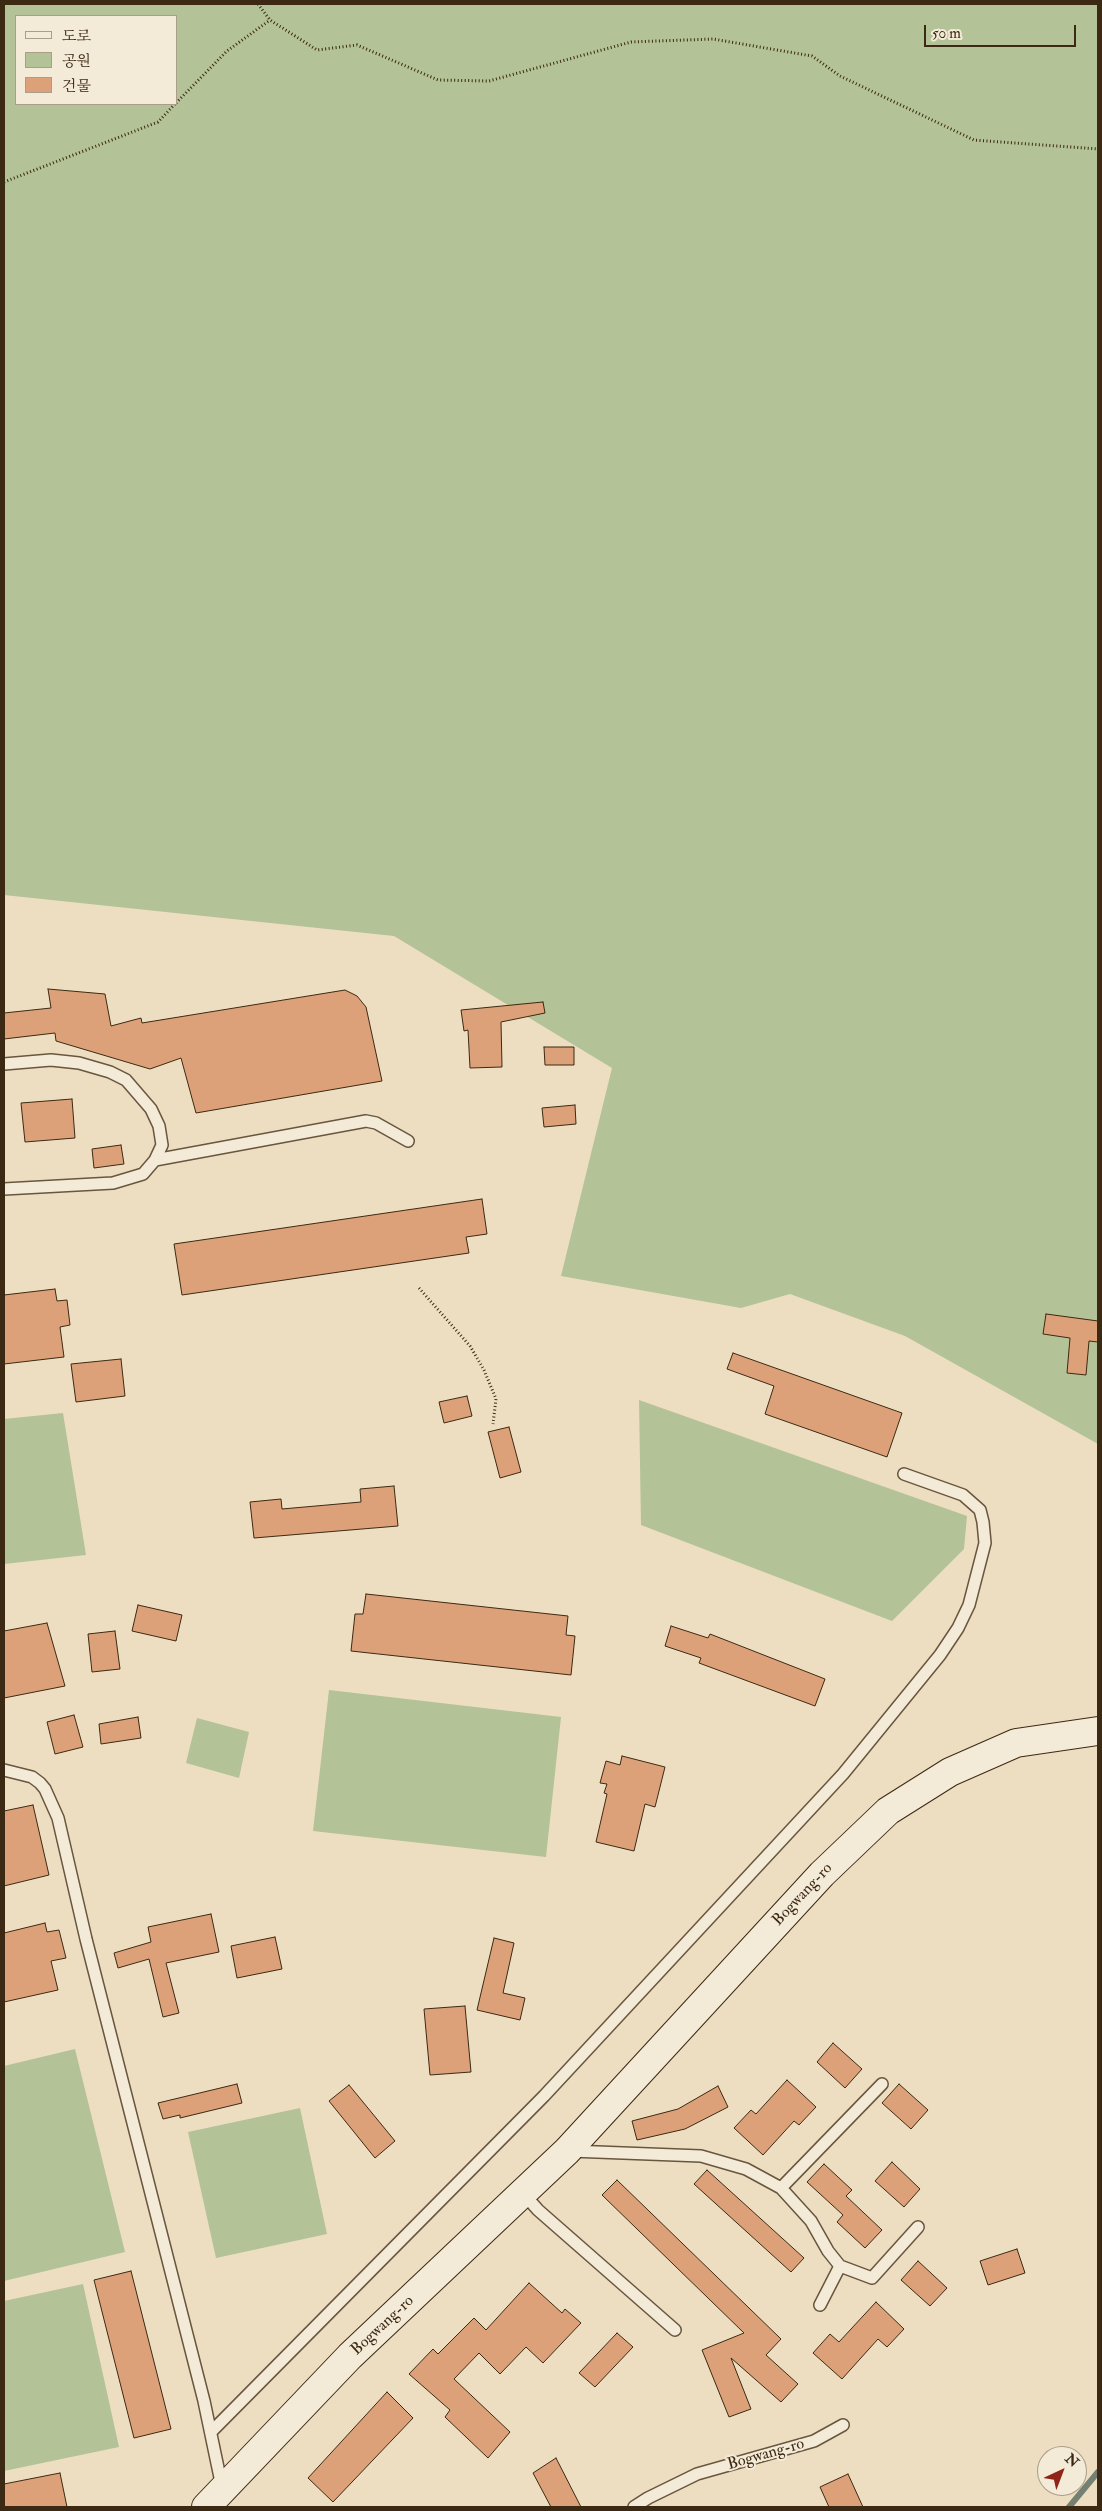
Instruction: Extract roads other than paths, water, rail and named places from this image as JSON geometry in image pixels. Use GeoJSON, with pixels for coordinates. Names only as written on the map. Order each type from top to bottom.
{"type":"FeatureCollection","features":[{"type":"Feature","properties":{"kind":"main road","name":"Bogwang-ro"},"geometry":{"type":"LineString","coordinates":[[215,2499],[350,2356],[567,2151],[822,1874],[888,1811],[950,1772],[1016,1743],[1098,1731]]}},
{"type":"Feature","properties":{"kind":"lane"},"geometry":{"type":"LineString","coordinates":[[4,1064],[50,1060],[78,1064],[110,1072],[126,1080],[151,1109],[159,1126],[162,1145],[155,1160],[143,1174],[113,1183],[4,1189]]}},
{"type":"Feature","properties":{"kind":"lane"},"geometry":{"type":"LineString","coordinates":[[155,1160],[366,1121],[376,1122],[408,1141]]}},
{"type":"Feature","properties":{"kind":"lane"},"geometry":{"type":"LineString","coordinates":[[211,2432],[548,2092],[844,1774],[940,1654],[958,1628],[968,1605],[985,1543],[983,1522],[980,1510],[963,1495],[904,1474]]}},
{"type":"Feature","properties":{"kind":"lane"},"geometry":{"type":"LineString","coordinates":[[4,1770],[32,1777],[40,1783],[46,1789],[58,1818],[86,1939],[211,2432],[215,2499]]}},
{"type":"Feature","properties":{"kind":"lane"},"geometry":{"type":"LineString","coordinates":[[781,2188],[882,2084]]}},
{"type":"Feature","properties":{"kind":"lane"},"geometry":{"type":"LineString","coordinates":[[567,2151],[701,2156],[746,2168],[781,2188],[811,2221],[828,2251],[840,2266],[872,2278],[918,2227]]}},
{"type":"Feature","properties":{"kind":"lane"},"geometry":{"type":"LineString","coordinates":[[523,2193],[538,2210],[675,2330]]}},
{"type":"Feature","properties":{"kind":"lane"},"geometry":{"type":"LineString","coordinates":[[820,2305],[840,2266]]}},
{"type":"Feature","properties":{"kind":"lane","name":"Bogwang-ro"},"geometry":{"type":"LineString","coordinates":[[634,2507],[648,2498],[698,2474],[814,2441],[844,2424]]}},
{"type":"Feature","properties":{"kind":"waterway"},"geometry":{"type":"LineString","coordinates":[[1069,2507],[1098,2472]]}}]}
